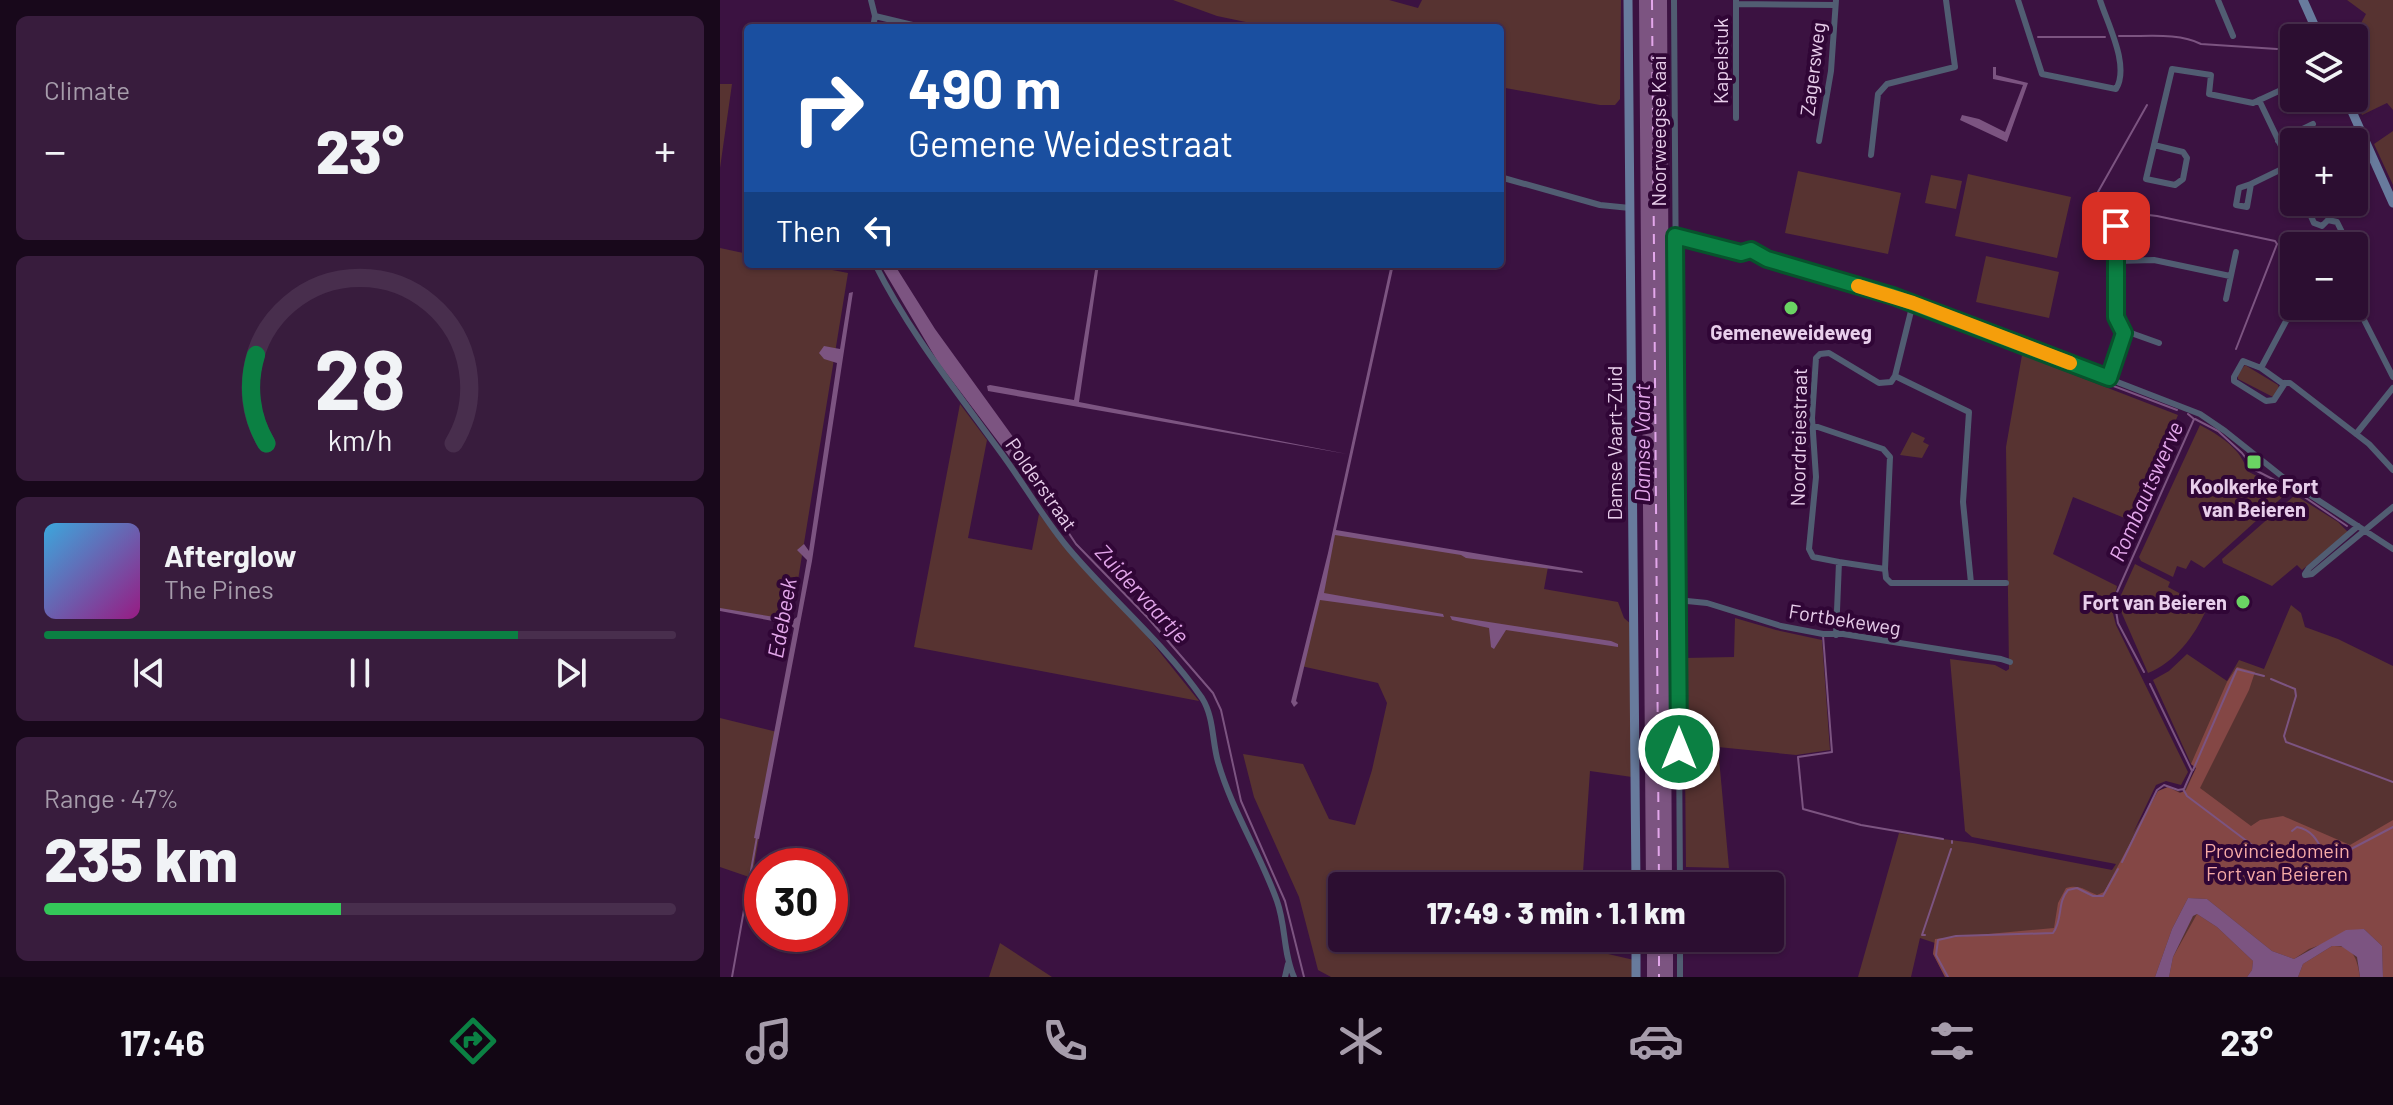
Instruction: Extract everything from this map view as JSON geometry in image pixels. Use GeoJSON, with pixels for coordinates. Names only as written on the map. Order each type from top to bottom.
{"type":"FeatureCollection","features":[{"type":"Feature","properties":{"kind":"street"},"geometry":{"type":"LineString","coordinates":[[871,0],[878,16],[875,24]]}},
{"type":"Feature","properties":{"kind":"street","name":"Damse Vaart-Zuid"},"geometry":{"type":"LineString","coordinates":[[1628,0],[1636,872]]}},
{"type":"Feature","properties":{"kind":"street","name":"Noorweegse Kaai"},"geometry":{"type":"LineString","coordinates":[[1674,0],[1680,872]]}},
{"type":"Feature","properties":{"kind":"street"},"geometry":{"type":"LineString","coordinates":[[1871,155],[1878,94],[1887,84],[1955,67],[1946,0]]}},
{"type":"Feature","properties":{"kind":"street"},"geometry":{"type":"LineString","coordinates":[[2018,0],[2042,74],[2116,89],[2123,69],[2100,0]]}},
{"type":"Feature","properties":{"kind":"street"},"geometry":{"type":"LineString","coordinates":[[2218,0],[2233,36]]}},
{"type":"Feature","properties":{"kind":"street"},"geometry":{"type":"LineString","coordinates":[[2303,0],[2314,24]]}},
{"type":"Feature","properties":{"kind":"street","name":"Kapelstuk"},"geometry":{"type":"LineString","coordinates":[[1736,118],[1736,2],[1836,2]]}},
{"type":"Feature","properties":{"kind":"street","name":"Zagersweg"},"geometry":{"type":"LineString","coordinates":[[1819,141],[1831,71],[1836,2]]}},
{"type":"Feature","properties":{"kind":"street"},"geometry":{"type":"LineString","coordinates":[[878,16],[911,24]]}},
{"type":"Feature","properties":{"kind":"street"},"geometry":{"type":"LineString","coordinates":[[2154,145],[2183,152],[2187,158],[2183,179],[2175,185],[2146,179],[2154,145],[2172,69],[2211,75],[2209,94],[2253,103],[2280,90]]}},
{"type":"Feature","properties":{"kind":"street"},"geometry":{"type":"LineString","coordinates":[[2259,100],[2280,145]]}},
{"type":"Feature","properties":{"kind":"street"},"geometry":{"type":"LineString","coordinates":[[2352,112],[2393,203]]}},
{"type":"Feature","properties":{"kind":"street"},"geometry":{"type":"LineString","coordinates":[[2278,141],[2313,124]]}},
{"type":"Feature","properties":{"kind":"street"},"geometry":{"type":"LineString","coordinates":[[2251,184],[2280,170]]}},
{"type":"Feature","properties":{"kind":"street"},"geometry":{"type":"LineString","coordinates":[[1504,178],[1600,205],[1630,208]]}},
{"type":"Feature","properties":{"kind":"street"},"geometry":{"type":"LineString","coordinates":[[2311,216],[2314,223],[2322,226],[2329,216]]}},
{"type":"Feature","properties":{"kind":"street"},"geometry":{"type":"LineString","coordinates":[[2328,220],[2337,222],[2342,232]]}},
{"type":"Feature","properties":{"kind":"street"},"geometry":{"type":"LineString","coordinates":[[2109,378],[2124,333],[2116,317],[2116,226]]}},
{"type":"Feature","properties":{"kind":"street"},"geometry":{"type":"LineString","coordinates":[[1675,236],[1741,253],[1751,250],[1767,259],[1913,303],[2207,418],[2265,465],[2393,549]]}},
{"type":"Feature","properties":{"kind":"street"},"geometry":{"type":"LineString","coordinates":[[2226,299],[2236,252]]}},
{"type":"Feature","properties":{"kind":"street"},"geometry":{"type":"LineString","coordinates":[[2117,261],[2154,260],[2230,276]]}},
{"type":"Feature","properties":{"kind":"street","name":"Polderstraat"},"geometry":{"type":"LineString","coordinates":[[877,268],[907,322],[940,371],[1047,520],[1202,698],[1225,783],[1278,903],[1288,964],[1294,977]]}},
{"type":"Feature","properties":{"kind":"street"},"geometry":{"type":"LineString","coordinates":[[1913,303],[1895,376],[1969,412],[1963,502],[1971,583]]}},
{"type":"Feature","properties":{"kind":"street"},"geometry":{"type":"LineString","coordinates":[[2261,368],[2287,320]]}},
{"type":"Feature","properties":{"kind":"street"},"geometry":{"type":"LineString","coordinates":[[2364,320],[2393,377]]}},
{"type":"Feature","properties":{"kind":"street"},"geometry":{"type":"LineString","coordinates":[[2124,333],[2159,343]]}},
{"type":"Feature","properties":{"kind":"street","name":"Noordreiestraat"},"geometry":{"type":"LineString","coordinates":[[1839,562],[1813,557],[1809,549],[1816,477],[1812,425],[1816,358],[1829,353],[1879,383],[1891,382],[1895,376]]}},
{"type":"Feature","properties":{"kind":"street"},"geometry":{"type":"LineString","coordinates":[[2285,383],[2274,400],[2266,401],[2234,381],[2234,377],[2243,361],[2290,383],[2377,450],[2393,470]]}},
{"type":"Feature","properties":{"kind":"street"},"geometry":{"type":"LineString","coordinates":[[2356,434],[2393,388]]}},
{"type":"Feature","properties":{"kind":"street"},"geometry":{"type":"LineString","coordinates":[[1812,425],[1883,449],[1890,457],[1885,569],[1886,578],[1891,583],[2006,583]]}},
{"type":"Feature","properties":{"kind":"street"},"geometry":{"type":"LineString","coordinates":[[2362,528],[2312,574],[2305,575],[2309,568],[2362,528],[2393,507]]}},
{"type":"Feature","properties":{"kind":"street"},"geometry":{"type":"LineString","coordinates":[[1836,635],[1839,562],[1885,569]]}},
{"type":"Feature","properties":{"kind":"street","name":"Fortbekeweg"},"geometry":{"type":"LineString","coordinates":[[1677,600],[1707,603],[1781,626],[2010,662]]}},
{"type":"Feature","properties":{"kind":"street"},"geometry":{"type":"LineString","coordinates":[[1636,952],[1636,977]]}},
{"type":"Feature","properties":{"kind":"street"},"geometry":{"type":"LineString","coordinates":[[1680,952],[1680,977]]}},
{"type":"Feature","properties":{"kind":"street"},"geometry":{"type":"LineString","coordinates":[[1285,977],[1288,964]]}},
{"type":"Feature","properties":{"kind":"green space"},"geometry":{"type":"Polygon","coordinates":[[[1173,0],[1389,0],[1418,8],[1422,0],[1621,0],[1620,99],[1615,105],[1600,105],[1504,88],[1504,24],[1256,24],[1217,16],[1173,0]]]}},
{"type":"Feature","properties":{"kind":"green space"},"geometry":{"type":"Polygon","coordinates":[[[2347,0],[2393,0],[2393,110],[2387,103],[2362,115],[2361,112],[2368,112],[2368,24],[2361,24],[2366,14],[2347,0]]]}},
{"type":"Feature","properties":{"kind":"green space"},"geometry":{"type":"Polygon","coordinates":[[[720,84],[732,84],[720,168],[720,84]]]}},
{"type":"Feature","properties":{"kind":"green space"},"geometry":{"type":"Polygon","coordinates":[[[2393,131],[2393,185],[2374,144],[2393,131]]]}},
{"type":"Feature","properties":{"kind":"green space"},"geometry":{"type":"Polygon","coordinates":[[[1798,171],[1901,193],[1888,254],[1785,233],[1798,171]]]}},
{"type":"Feature","properties":{"kind":"green space"},"geometry":{"type":"Polygon","coordinates":[[[1968,174],[2071,197],[2057,258],[1955,236],[1968,174]]]}},
{"type":"Feature","properties":{"kind":"green space"},"geometry":{"type":"Polygon","coordinates":[[[1931,175],[1962,181],[1956,209],[1925,203],[1931,175]]]}},
{"type":"Feature","properties":{"kind":"green space"},"geometry":{"type":"Polygon","coordinates":[[[720,248],[744,253],[744,268],[822,268],[848,273],[791,623],[720,609],[720,248]]]}},
{"type":"Feature","properties":{"kind":"green space"},"geometry":{"type":"Polygon","coordinates":[[[1986,256],[2059,272],[2049,318],[1976,302],[1986,256]]]}},
{"type":"Feature","properties":{"kind":"green space","name":"Provinciedomein Fort van Beieren"},"geometry":{"type":"Polygon","coordinates":[[[2022,355],[2178,415],[2151,481],[2127,519],[2073,497],[2053,554],[2117,586],[2112,610],[2116,625],[2188,772],[2181,785],[2166,781],[2156,785],[2133,833],[2158,791],[2168,787],[2183,793],[2196,768],[2191,764],[2153,680],[2169,671],[2187,654],[2227,681],[2239,660],[2264,669],[2291,605],[2301,613],[2305,627],[2393,666],[2393,977],[1945,977],[1933,953],[1935,943],[1920,938],[1911,977],[1858,977],[1899,833],[1973,843],[2112,870],[2116,864],[1972,837],[1965,831],[1950,659],[1995,665],[2006,671],[2009,669],[2006,447],[2022,355]]]}},
{"type":"Feature","properties":{"kind":"green space"},"geometry":{"type":"Polygon","coordinates":[[[2245,365],[2278,385],[2273,397],[2238,379],[2245,365]]]}},
{"type":"Feature","properties":{"kind":"green space"},"geometry":{"type":"Polygon","coordinates":[[[960,404],[987,440],[968,538],[1032,550],[1039,514],[1073,558],[1138,625],[1199,701],[914,647],[960,404]]]}},
{"type":"Feature","properties":{"kind":"green space"},"geometry":{"type":"Polygon","coordinates":[[[2200,425],[2235,449],[2247,471],[2288,492],[2204,568],[2191,560],[2186,569],[2177,566],[2173,577],[2141,561],[2139,557],[2200,425]]]}},
{"type":"Feature","properties":{"kind":"green space"},"geometry":{"type":"Polygon","coordinates":[[[1912,432],[1925,438],[1923,442],[1929,445],[1922,458],[1900,455],[1912,432]]]}},
{"type":"Feature","properties":{"kind":"green space"},"geometry":{"type":"Polygon","coordinates":[[[2295,495],[2338,522],[2348,532],[2302,570],[2297,565],[2272,586],[2223,563],[2222,559],[2295,495]]]}},
{"type":"Feature","properties":{"kind":"green space"},"geometry":{"type":"Polygon","coordinates":[[[1335,533],[1548,567],[1544,589],[1618,602],[1624,618],[1631,624],[1632,777],[1590,771],[1583,872],[1328,872],[1328,952],[1600,952],[1634,960],[1634,977],[1331,977],[1318,970],[1299,897],[1254,797],[1243,754],[1303,764],[1329,819],[1355,825],[1372,770],[1387,703],[1378,683],[1301,666],[1335,533]]]}},
{"type":"Feature","properties":{"kind":"green space"},"geometry":{"type":"Polygon","coordinates":[[[2135,564],[2170,582],[2168,587],[2206,610],[2183,648],[2148,673],[2120,609],[2121,595],[2135,564]]]}},
{"type":"Feature","properties":{"kind":"green space"},"geometry":{"type":"Polygon","coordinates":[[[1735,618],[1822,640],[1830,750],[1796,755],[1718,747],[1729,868],[1686,867],[1684,658],[1734,657],[1735,618]]]}},
{"type":"Feature","properties":{"kind":"green space","name":"Provinciedomein Fort van Beieren"},"geometry":{"type":"Polygon","coordinates":[[[2237,667],[2255,672],[2200,788],[2251,826],[2260,820],[2283,816],[2350,845],[2393,820],[2393,977],[2383,977],[2382,946],[2364,929],[2309,949],[2294,959],[2272,951],[2207,899],[2188,898],[2172,929],[2155,977],[1945,977],[1933,954],[1935,939],[2054,928],[2058,903],[2066,888],[2078,887],[2097,895],[2104,892],[2158,791],[2168,787],[2180,793],[2186,790],[2196,768],[2191,764],[2227,682],[2237,667]]]}},
{"type":"Feature","properties":{"kind":"green space"},"geometry":{"type":"Polygon","coordinates":[[[720,718],[777,732],[757,848],[744,848],[744,875],[720,867],[720,718]]]}},
{"type":"Feature","properties":{"kind":"green space"},"geometry":{"type":"Polygon","coordinates":[[[2197,914],[2217,927],[2253,961],[2247,977],[2169,977],[2173,957],[2197,914]]]}},
{"type":"Feature","properties":{"kind":"green space"},"geometry":{"type":"Polygon","coordinates":[[[1000,943],[1052,977],[989,977],[1000,943]]]}},
{"type":"Feature","properties":{"kind":"green space"},"geometry":{"type":"Polygon","coordinates":[[[2332,946],[2345,948],[2353,954],[2360,977],[2298,977],[2303,964],[2332,946]]]}},
{"type":"Feature","properties":{"kind":"shaded area"},"geometry":{"type":"Polygon","coordinates":[[[1639,0],[1667,0],[1672,872],[1646,872],[1639,0]]]}},
{"type":"Feature","properties":{"kind":"shaded area"},"geometry":{"type":"Polygon","coordinates":[[[1993,67],[1996,67],[1996,75],[2028,83],[2007,142],[1960,120],[1962,115],[1979,119],[2005,132],[2023,85],[1993,79],[1993,67]]]}},
{"type":"Feature","properties":{"kind":"shaded area"},"geometry":{"type":"Polygon","coordinates":[[[882,268],[897,268],[935,329],[1032,463],[1021,472],[938,362],[882,268]]]}},
{"type":"Feature","properties":{"kind":"shaded area"},"geometry":{"type":"Polygon","coordinates":[[[1095,268],[1098,268],[1079,402],[1347,454],[988,391],[987,386],[1074,400],[1095,268]]]}},
{"type":"Feature","properties":{"kind":"shaded area"},"geometry":{"type":"Polygon","coordinates":[[[1390,268],[1393,268],[1336,530],[1583,573],[1466,558],[1335,535],[1324,593],[1443,614],[1444,617],[1320,600],[1298,703],[1294,707],[1291,702],[1328,553],[1390,268]]]}},
{"type":"Feature","properties":{"kind":"shaded area"},"geometry":{"type":"Polygon","coordinates":[[[853,292],[812,561],[759,839],[754,838],[794,628],[789,624],[720,611],[720,608],[793,620],[797,617],[807,560],[797,550],[804,544],[809,551],[837,363],[824,359],[819,353],[824,346],[840,349],[849,293],[853,292]]]}},
{"type":"Feature","properties":{"kind":"shaded area"},"geometry":{"type":"Polygon","coordinates":[[[1450,616],[1611,641],[1618,647],[1506,630],[1494,649],[1491,647],[1489,628],[1452,620],[1450,616]]]}},
{"type":"Feature","properties":{"kind":"shaded area"},"geometry":{"type":"Polygon","coordinates":[[[2188,898],[2207,899],[2272,951],[2294,959],[2346,930],[2364,929],[2382,946],[2383,977],[2360,977],[2357,957],[2341,946],[2332,946],[2303,964],[2298,977],[2247,977],[2253,961],[2217,927],[2197,914],[2193,916],[2173,957],[2169,977],[2155,977],[2172,929],[2188,898]]]}},
{"type":"Feature","properties":{"kind":"shaded area"},"geometry":{"type":"Polygon","coordinates":[[[1647,952],[1673,952],[1673,977],[1647,977],[1647,952]]]}},
{"type":"Feature","properties":{"kind":"waterway"},"geometry":{"type":"LineString","coordinates":[[2119,36],[2172,36],[2201,44],[2277,49]]}},
{"type":"Feature","properties":{"kind":"waterway"},"geometry":{"type":"LineString","coordinates":[[2038,37],[2105,37]]}},
{"type":"Feature","properties":{"kind":"waterway"},"geometry":{"type":"LineString","coordinates":[[2147,105],[2094,199],[2123,212],[2157,216],[2275,241],[2277,244],[2236,349]]}},
{"type":"Feature","properties":{"kind":"waterway","name":"Rombautswerve"},"geometry":{"type":"LineString","coordinates":[[1699,237],[1738,248]]}},
{"type":"Feature","properties":{"kind":"waterway","name":"Rombautswerve"},"geometry":{"type":"LineString","coordinates":[[1816,268],[1920,299]]}},
{"type":"Feature","properties":{"kind":"waterway","name":"Rombautswerve"},"geometry":{"type":"LineString","coordinates":[[1930,303],[1937,307]]}},
{"type":"Feature","properties":{"kind":"waterway","name":"Rombautswerve"},"geometry":{"type":"LineString","coordinates":[[1945,310],[1962,316]]}},
{"type":"Feature","properties":{"kind":"waterway","name":"Rombautswerve"},"geometry":{"type":"LineString","coordinates":[[1967,318],[2029,343]]}},
{"type":"Feature","properties":{"kind":"waterway","name":"Rombautswerve"},"geometry":{"type":"LineString","coordinates":[[2026,353],[2177,410]]}},
{"type":"Feature","properties":{"kind":"waterway","name":"Rombautswerve"},"geometry":{"type":"LineString","coordinates":[[2144,672],[2118,623],[2114,599],[2194,419],[2188,414]]}},
{"type":"Feature","properties":{"kind":"waterway"},"geometry":{"type":"LineString","coordinates":[[2195,419],[2218,431],[2255,470],[2290,488]]}},
{"type":"Feature","properties":{"kind":"waterway","name":"Zuidervaartje"},"geometry":{"type":"LineString","coordinates":[[1024,466],[1076,544],[1148,618],[1213,693],[1221,710],[1241,801],[1285,901],[1304,977]]}},
{"type":"Feature","properties":{"kind":"waterway"},"geometry":{"type":"LineString","coordinates":[[2300,494],[2347,526]]}},
{"type":"Feature","properties":{"kind":"waterway"},"geometry":{"type":"LineString","coordinates":[[1823,635],[1832,752],[1798,757],[1803,809],[1861,825],[1943,839]]}},
{"type":"Feature","properties":{"kind":"waterway"},"geometry":{"type":"LineString","coordinates":[[2193,770],[2237,669],[2264,676]]}},
{"type":"Feature","properties":{"kind":"waterway"},"geometry":{"type":"LineString","coordinates":[[2271,679],[2295,689],[2296,696],[2284,736],[2286,742],[2393,782]]}},
{"type":"Feature","properties":{"kind":"waterway","name":"Rombautswerve"},"geometry":{"type":"LineString","coordinates":[[2122,862],[2157,790],[2164,785],[2184,789],[2192,771],[2150,684]]}},
{"type":"Feature","properties":{"kind":"waterway"},"geometry":{"type":"LineString","coordinates":[[2183,789],[2187,796],[2264,854],[2276,846]]}},
{"type":"Feature","properties":{"kind":"waterway"},"geometry":{"type":"LineString","coordinates":[[2292,831],[2297,827],[2307,831],[2325,855],[2334,858],[2393,827]]}},
{"type":"Feature","properties":{"kind":"waterway","name":"Edebeek"},"geometry":{"type":"LineString","coordinates":[[732,977],[757,837]]}},
{"type":"Feature","properties":{"kind":"waterway"},"geometry":{"type":"LineString","coordinates":[[1925,935],[1922,935],[1951,849]]}},
{"type":"Feature","properties":{"kind":"waterway","name":"Rombautswerve"},"geometry":{"type":"LineString","coordinates":[[1948,977],[1936,955],[1938,940],[1956,936],[2053,933],[2068,890],[2077,888],[2093,896],[2103,896],[2118,869]]}},
{"type":"Feature","properties":{"kind":"ferry route"},"geometry":{"type":"LineString","coordinates":[[1652,0],[1659,872]]}},
{"type":"Feature","properties":{"kind":"ferry route"},"geometry":{"type":"LineString","coordinates":[[1659,952],[1659,977]]}},
{"type":"Feature","properties":{"kind":"slow traffic"},"geometry":{"type":"LineString","coordinates":[[1858,286],[1913,303],[2070,363]]}},
{"type":"Feature","properties":{"kind":"place","name":"Gemeneweideweg"},"geometry":{"type":"Point","coordinates":[1791,308]}},
{"type":"Feature","properties":{"kind":"place","name":"Koolkerke Fort van Beieren"},"geometry":{"type":"Point","coordinates":[2254,462]}},
{"type":"Feature","properties":{"kind":"place","name":"Fort van Beieren"},"geometry":{"type":"Point","coordinates":[2243,602]}},
{"type":"Feature","properties":{"kind":"route"},"geometry":{"type":"LineString","coordinates":[[1679,749],[1675,236],[1741,253],[1751,250],[1767,259],[1893,296],[2109,378],[2124,333],[2116,317],[2116,226]]}},
{"type":"Feature","properties":{"kind":"water label","name":"Damse Vaart"},"geometry":{"type":"Point","coordinates":[1641,443]}}]}
